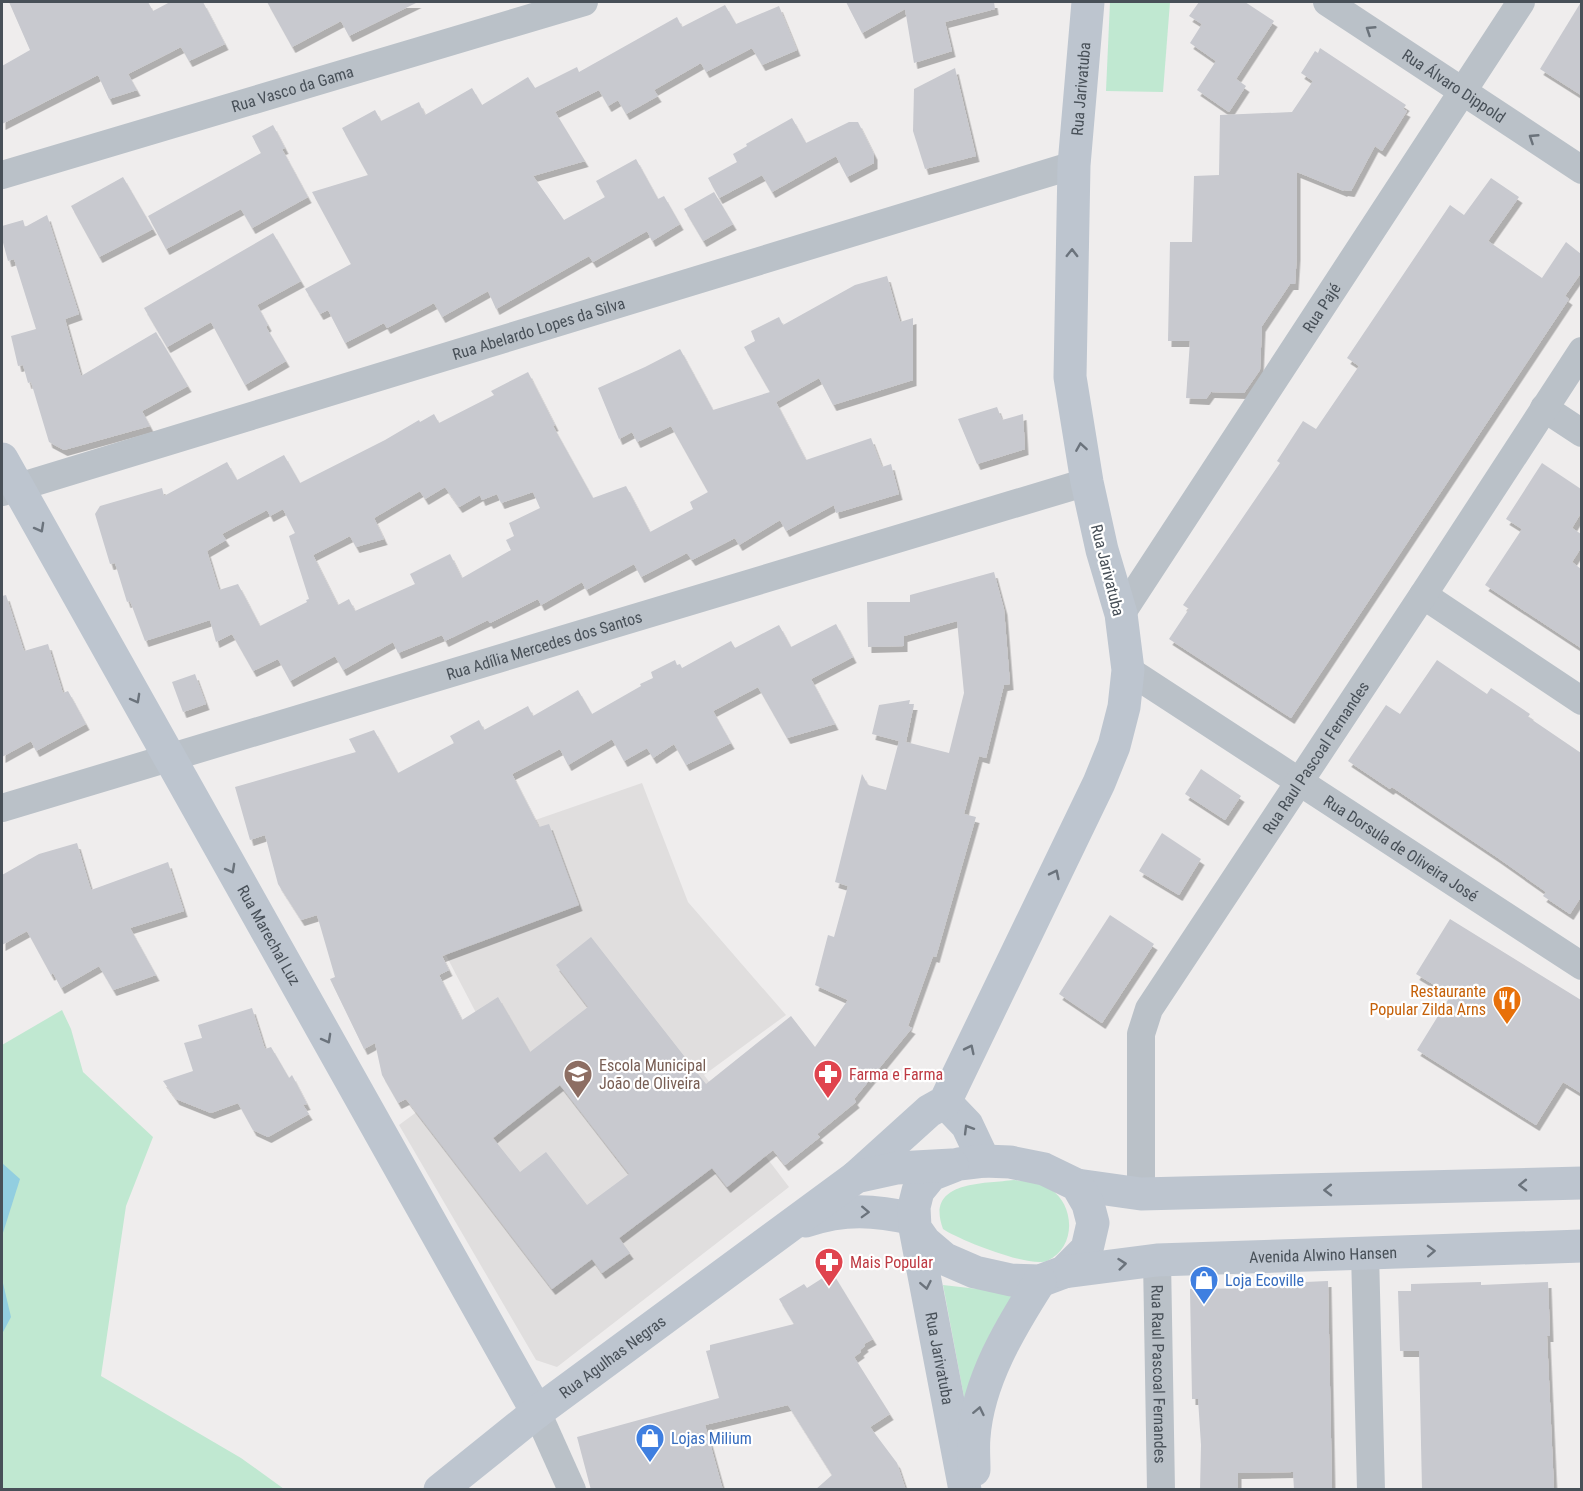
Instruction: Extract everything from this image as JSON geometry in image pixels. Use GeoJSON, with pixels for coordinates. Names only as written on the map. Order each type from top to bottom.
{"type":"FeatureCollection","features":[{"type":"Feature","properties":{"kind":"main road","name":"Rua Jarivatuba"},"geometry":{"type":"LineString","coordinates":[[945,1102],[1099,783],[1114,746],[1124,707],[1128,670],[1121,614],[1102,550],[1087,482],[1070,377],[1074,165],[1088,2]]}},
{"type":"Feature","properties":{"kind":"main road","name":"Rua Marechal Luz"},"geometry":{"type":"LineString","coordinates":[[2,459],[9,489],[169,758],[537,1412]]}},
{"type":"Feature","properties":{"kind":"main road"},"geometry":{"type":"LineString","coordinates":[[917,1121],[945,1102],[967,1125],[972,1162],[1010,1162],[1044,1169],[1077,1185],[1141,1194],[1581,1183]]}},
{"type":"Feature","properties":{"kind":"main road","name":"Rua Jarivatuba"},"geometry":{"type":"LineString","coordinates":[[917,1121],[916,1201],[965,1490]]}},
{"type":"Feature","properties":{"kind":"main road","name":"Rua Agulhas Negras"},"geometry":{"type":"LineString","coordinates":[[440,1490],[537,1412],[856,1177],[917,1121]]}},
{"type":"Feature","properties":{"kind":"main road","name":"Rua Agulhas Negras"},"geometry":{"type":"LineString","coordinates":[[788,1228],[828,1214],[870,1211],[916,1201],[972,1162]]}},
{"type":"Feature","properties":{"kind":"main road","name":"Rua Agulhas Negras"},"geometry":{"type":"LineString","coordinates":[[856,1177],[897,1168],[916,1201]]}},
{"type":"Feature","properties":{"kind":"main road"},"geometry":{"type":"LineString","coordinates":[[916,1201],[925,1242],[945,1259],[975,1272],[1011,1280],[1052,1277],[1087,1249],[1093,1223],[1088,1204],[1077,1185]]}},
{"type":"Feature","properties":{"kind":"main road","name":"Avenida Alwino Hansen"},"geometry":{"type":"LineString","coordinates":[[1052,1277],[1157,1260],[1581,1246]]}},
{"type":"Feature","properties":{"kind":"main road","name":"Rua Jarivatuba"},"geometry":{"type":"LineString","coordinates":[[974,1490],[974,1436],[983,1392],[1001,1348],[1022,1309],[1052,1277]]}},
{"type":"Feature","properties":{"kind":"street","name":"Rua Vasco da Gama"},"geometry":{"type":"LineString","coordinates":[[2,175],[584,2]]}},
{"type":"Feature","properties":{"kind":"street","name":"Rua Álvaro Dippold"},"geometry":{"type":"LineString","coordinates":[[1327,2],[1581,170]]}},
{"type":"Feature","properties":{"kind":"street","name":"Rua Pajé"},"geometry":{"type":"LineString","coordinates":[[1121,614],[1521,2]]}},
{"type":"Feature","properties":{"kind":"street","name":"Rua Abelardo Lopes da Silva"},"geometry":{"type":"LineString","coordinates":[[9,489],[1074,165]]}},
{"type":"Feature","properties":{"kind":"street","name":"Rua Raul Pascoal Fernandes"},"geometry":{"type":"LineString","coordinates":[[1141,1194],[1141,1034],[1149,1009],[1423,595],[1581,351]]}},
{"type":"Feature","properties":{"kind":"street"},"geometry":{"type":"LineString","coordinates":[[1544,408],[1581,433]]}},
{"type":"Feature","properties":{"kind":"street","name":"Rua Adília Mercedes dos Santos"},"geometry":{"type":"LineString","coordinates":[[2,808],[1087,482]]}},
{"type":"Feature","properties":{"kind":"street"},"geometry":{"type":"LineString","coordinates":[[1423,595],[1581,701]]}},
{"type":"Feature","properties":{"kind":"street","name":"Rua Dorsula de Oliveira José"},"geometry":{"type":"LineString","coordinates":[[1128,670],[1581,966]]}},
{"type":"Feature","properties":{"kind":"street"},"geometry":{"type":"LineString","coordinates":[[1365,1253],[1371,1490]]}},
{"type":"Feature","properties":{"kind":"street","name":"Rua Raul Pascoal Fernandes"},"geometry":{"type":"LineString","coordinates":[[1157,1260],[1161,1490]]}},
{"type":"Feature","properties":{"kind":"street"},"geometry":{"type":"LineString","coordinates":[[537,1412],[572,1490]]}},
{"type":"Feature","properties":{"kind":"shaded area","name":"Escola Municipal João de Oliveira"},"geometry":{"type":"Polygon","coordinates":[[[642,783],[688,902],[786,1015],[704,1075],[789,1187],[557,1367],[536,1360],[399,1125],[497,1053],[400,867],[642,783]]]}},
{"type":"Feature","properties":{"kind":"green space"},"geometry":{"type":"Polygon","coordinates":[[[1110,2],[1170,2],[1163,92],[1106,91],[1110,2]]]}},
{"type":"Feature","properties":{"kind":"green space"},"geometry":{"type":"Polygon","coordinates":[[[62,1010],[71,1029],[83,1072],[153,1137],[126,1206],[101,1376],[241,1458],[284,1489],[2,1489],[2,1045],[62,1010]]]}},
{"type":"Feature","properties":{"kind":"green space"},"geometry":{"type":"Polygon","coordinates":[[[1014,1180],[1032,1182],[1050,1189],[1064,1205],[1068,1215],[1068,1236],[1057,1255],[1047,1261],[1038,1262],[1011,1257],[978,1246],[943,1229],[940,1213],[942,1202],[949,1193],[973,1185],[1014,1180]]]}},
{"type":"Feature","properties":{"kind":"green space"},"geometry":{"type":"Polygon","coordinates":[[[943,1285],[1013,1293],[967,1413],[943,1285]]]}},
{"type":"Feature","properties":{"kind":"water"},"geometry":{"type":"Polygon","coordinates":[[[2,1163],[20,1179],[2,1236],[2,1163]]]}},
{"type":"Feature","properties":{"kind":"water"},"geometry":{"type":"Polygon","coordinates":[[[2,1279],[11,1317],[2,1334],[2,1279]]]}},
{"type":"Feature","properties":{"kind":"building"},"geometry":{"type":"Polygon","coordinates":[[[9,2],[148,2],[153,11],[170,2],[203,2],[225,44],[189,61],[181,47],[128,74],[137,90],[109,99],[98,75],[2,124],[2,66],[30,50],[9,2]]]}},
{"type":"Feature","properties":{"kind":"building"},"geometry":{"type":"Polygon","coordinates":[[[267,2],[418,2],[349,36],[341,21],[292,47],[267,2]]]}},
{"type":"Feature","properties":{"kind":"building"},"geometry":{"type":"Polygon","coordinates":[[[846,2],[994,2],[995,9],[945,22],[952,51],[914,63],[905,9],[862,33],[846,2]]]}},
{"type":"Feature","properties":{"kind":"building"},"geometry":{"type":"Polygon","coordinates":[[[1199,2],[1245,2],[1274,21],[1236,79],[1246,86],[1229,112],[1197,90],[1216,61],[1190,43],[1202,24],[1189,16],[1199,2]]]}},
{"type":"Feature","properties":{"kind":"building"},"geometry":{"type":"Polygon","coordinates":[[[1581,2],[1581,95],[1540,69],[1581,2]]]}},
{"type":"Feature","properties":{"kind":"building"},"geometry":{"type":"Polygon","coordinates":[[[725,5],[736,24],[779,6],[797,50],[762,65],[752,48],[706,72],[701,63],[654,90],[658,96],[626,114],[618,100],[608,106],[599,90],[555,112],[585,161],[533,176],[564,220],[605,197],[596,181],[636,159],[658,199],[664,196],[680,224],[652,241],[647,231],[593,262],[589,256],[496,309],[488,291],[442,317],[434,303],[387,328],[384,323],[345,343],[328,310],[320,314],[305,289],[351,264],[312,192],[368,175],[342,128],[375,110],[381,121],[419,102],[425,115],[472,88],[482,105],[528,77],[535,88],[577,67],[579,72],[677,17],[682,27],[725,5]]]}},
{"type":"Feature","properties":{"kind":"building"},"geometry":{"type":"Polygon","coordinates":[[[1320,48],[1406,105],[1403,109],[1407,111],[1382,151],[1375,146],[1351,191],[1344,191],[1297,172],[1295,284],[1290,284],[1262,326],[1260,370],[1244,393],[1211,392],[1206,399],[1186,398],[1190,341],[1168,341],[1170,242],[1192,242],[1194,176],[1219,175],[1220,115],[1292,112],[1313,81],[1301,73],[1315,51],[1318,53],[1320,48]]]}},
{"type":"Feature","properties":{"kind":"building"},"geometry":{"type":"Polygon","coordinates":[[[955,68],[976,156],[925,169],[913,131],[914,89],[955,68]]]}},
{"type":"Feature","properties":{"kind":"building"},"geometry":{"type":"Polygon","coordinates":[[[792,118],[806,143],[849,122],[858,122],[874,154],[874,163],[847,177],[836,156],[772,192],[762,175],[719,198],[708,178],[737,162],[733,154],[747,146],[746,144],[792,118]]]}},
{"type":"Feature","properties":{"kind":"building"},"geometry":{"type":"Polygon","coordinates":[[[273,125],[285,148],[282,149],[308,197],[252,228],[241,209],[166,249],[148,216],[261,153],[252,136],[273,125]]]}},
{"type":"Feature","properties":{"kind":"building"},"geometry":{"type":"Polygon","coordinates":[[[123,177],[153,229],[99,257],[71,206],[123,177]]]}},
{"type":"Feature","properties":{"kind":"building"},"geometry":{"type":"Polygon","coordinates":[[[1491,178],[1519,197],[1488,241],[1542,278],[1566,242],[1581,254],[1581,273],[1565,296],[1569,299],[1291,718],[1169,639],[1189,609],[1183,605],[1280,463],[1277,461],[1303,421],[1316,429],[1359,366],[1347,358],[1450,205],[1464,215],[1491,178]]]}},
{"type":"Feature","properties":{"kind":"building"},"geometry":{"type":"Polygon","coordinates":[[[714,192],[733,224],[703,241],[684,209],[714,192]]]}},
{"type":"Feature","properties":{"kind":"building"},"geometry":{"type":"Polygon","coordinates":[[[47,215],[79,314],[65,319],[81,376],[156,332],[188,386],[142,411],[150,426],[64,450],[49,442],[31,382],[28,383],[23,365],[18,366],[11,336],[36,329],[14,259],[8,261],[2,239],[2,226],[23,220],[25,227],[47,215]]]}},
{"type":"Feature","properties":{"kind":"building"},"geometry":{"type":"Polygon","coordinates":[[[273,233],[301,281],[257,305],[268,325],[266,327],[286,361],[245,385],[211,322],[167,347],[144,308],[273,233]]]}},
{"type":"Feature","properties":{"kind":"building"},"geometry":{"type":"Polygon","coordinates":[[[887,276],[900,322],[913,318],[913,380],[833,405],[819,378],[776,402],[806,460],[871,438],[882,467],[891,464],[899,494],[836,513],[834,505],[786,531],[780,520],[739,545],[735,538],[692,560],[687,553],[641,577],[634,564],[586,590],[582,582],[541,605],[538,599],[490,623],[488,620],[445,641],[442,635],[398,653],[393,642],[343,670],[335,656],[290,681],[278,659],[253,671],[232,634],[216,642],[210,620],[145,641],[130,601],[127,602],[115,563],[110,564],[95,514],[100,506],[162,488],[164,496],[227,462],[237,480],[284,455],[300,483],[419,420],[420,422],[434,414],[439,423],[494,395],[491,391],[528,372],[555,425],[553,426],[593,498],[626,486],[650,532],[693,509],[690,502],[708,492],[671,426],[637,442],[632,432],[619,439],[598,388],[680,349],[713,410],[770,392],[744,347],[755,341],[751,331],[779,317],[783,325],[855,285],[887,276]],[[445,487],[425,499],[420,491],[374,518],[384,539],[356,547],[350,536],[313,555],[338,605],[349,599],[355,611],[415,584],[410,574],[450,554],[462,578],[511,550],[506,540],[514,536],[509,523],[540,508],[533,492],[501,503],[497,494],[482,500],[480,495],[459,507],[445,487]],[[283,509],[270,516],[267,510],[222,534],[226,540],[207,551],[219,590],[238,584],[260,626],[309,599],[289,536],[295,533],[283,509]]]}},
{"type":"Feature","properties":{"kind":"building"},"geometry":{"type":"Polygon","coordinates":[[[997,407],[1002,420],[1023,414],[1025,449],[977,464],[958,419],[997,407]]]}},
{"type":"Feature","properties":{"kind":"building"},"geometry":{"type":"Polygon","coordinates":[[[1542,463],[1581,489],[1581,513],[1572,528],[1581,534],[1581,548],[1572,562],[1581,569],[1581,648],[1485,585],[1522,529],[1506,519],[1542,463]]]}},
{"type":"Feature","properties":{"kind":"building"},"geometry":{"type":"Polygon","coordinates":[[[994,572],[1004,609],[1010,684],[1004,685],[986,758],[979,756],[964,814],[976,817],[936,957],[933,956],[908,1026],[912,1028],[854,1099],[856,1102],[817,1134],[820,1137],[785,1165],[773,1150],[727,1187],[712,1168],[619,1238],[630,1253],[602,1273],[592,1259],[552,1289],[406,1099],[398,1103],[382,1075],[375,1043],[364,1049],[330,979],[335,977],[317,915],[301,920],[278,884],[265,835],[250,840],[235,787],[356,752],[349,739],[374,730],[398,773],[454,743],[450,736],[479,720],[484,730],[528,706],[533,716],[578,690],[592,714],[641,686],[640,684],[653,678],[651,672],[675,660],[682,668],[731,641],[735,648],[779,625],[791,647],[836,624],[853,657],[811,679],[835,724],[787,738],[758,687],[713,711],[731,743],[686,765],[674,744],[653,758],[647,748],[624,761],[612,739],[568,765],[560,749],[512,774],[539,827],[549,824],[579,905],[442,956],[449,970],[439,975],[462,1020],[498,997],[530,1052],[588,1007],[556,965],[591,937],[706,1084],[791,1016],[815,1047],[848,1000],[815,985],[828,935],[834,937],[848,886],[835,882],[862,774],[868,785],[886,790],[899,741],[872,734],[879,705],[910,700],[909,704],[914,704],[906,742],[949,753],[964,693],[957,621],[904,636],[904,646],[868,647],[867,602],[910,602],[910,595],[994,572]],[[560,1085],[493,1138],[520,1172],[546,1152],[587,1205],[629,1174],[560,1085]]]}},
{"type":"Feature","properties":{"kind":"building"},"geometry":{"type":"Polygon","coordinates":[[[6,595],[24,651],[48,644],[63,693],[68,691],[86,724],[36,751],[31,741],[2,757],[2,596],[6,595]]]}},
{"type":"Feature","properties":{"kind":"building"},"geometry":{"type":"Polygon","coordinates":[[[1437,660],[1487,694],[1491,688],[1530,714],[1528,717],[1581,753],[1581,897],[1570,914],[1543,896],[1546,892],[1498,858],[1392,787],[1390,789],[1348,761],[1386,705],[1400,714],[1437,660]]]}},
{"type":"Feature","properties":{"kind":"building"},"geometry":{"type":"Polygon","coordinates":[[[195,674],[206,704],[183,712],[172,682],[195,674]]]}},
{"type":"Feature","properties":{"kind":"building"},"geometry":{"type":"Polygon","coordinates":[[[1201,769],[1241,796],[1225,820],[1185,794],[1201,769]]]}},
{"type":"Feature","properties":{"kind":"building"},"geometry":{"type":"Polygon","coordinates":[[[1162,833],[1201,859],[1179,895],[1139,871],[1162,833]]]}},
{"type":"Feature","properties":{"kind":"building"},"geometry":{"type":"Polygon","coordinates":[[[77,843],[91,890],[168,862],[184,911],[130,928],[156,975],[113,990],[99,966],[61,988],[53,973],[51,975],[27,931],[2,945],[2,875],[39,854],[77,843]]]}},
{"type":"Feature","properties":{"kind":"building"},"geometry":{"type":"Polygon","coordinates":[[[1110,915],[1154,944],[1102,1023],[1059,994],[1110,915]]]}},
{"type":"Feature","properties":{"kind":"building","name":"Restaurante Popular Zilda Arns"},"geometry":{"type":"Polygon","coordinates":[[[1450,919],[1581,1000],[1581,1093],[1563,1082],[1536,1125],[1417,1050],[1451,995],[1416,974],[1450,919]]]}},
{"type":"Feature","properties":{"kind":"building"},"geometry":{"type":"Polygon","coordinates":[[[252,1008],[265,1049],[271,1047],[289,1078],[292,1075],[307,1104],[303,1105],[309,1114],[268,1137],[253,1130],[238,1103],[211,1113],[176,1099],[163,1081],[193,1071],[184,1043],[202,1038],[198,1025],[252,1008]]]}},
{"type":"Feature","properties":{"kind":"building"},"geometry":{"type":"Polygon","coordinates":[[[832,1272],[873,1339],[864,1344],[861,1352],[854,1357],[890,1414],[870,1427],[897,1463],[906,1490],[815,1490],[832,1475],[788,1405],[705,1425],[723,1490],[591,1490],[577,1437],[719,1398],[706,1351],[710,1350],[710,1345],[794,1324],[779,1299],[804,1284],[807,1288],[832,1272]]]}},
{"type":"Feature","properties":{"kind":"building"},"geometry":{"type":"Polygon","coordinates":[[[1328,1281],[1332,1490],[1294,1490],[1293,1472],[1238,1473],[1238,1490],[1200,1490],[1201,1445],[1198,1399],[1192,1399],[1190,1289],[1262,1288],[1262,1284],[1328,1281]]]}},
{"type":"Feature","properties":{"kind":"building"},"geometry":{"type":"Polygon","coordinates":[[[1481,1282],[1481,1285],[1548,1282],[1550,1336],[1547,1336],[1554,1490],[1422,1490],[1419,1351],[1400,1351],[1398,1291],[1411,1291],[1411,1284],[1481,1282]]]}},
{"type":"Feature","properties":{"kind":"place","name":"Restaurante Popular Zilda Arns"},"geometry":{"type":"Point","coordinates":[1507,1026]}},
{"type":"Feature","properties":{"kind":"place","name":"Escola Municipal João de Oliveira"},"geometry":{"type":"Point","coordinates":[578,1100]}},
{"type":"Feature","properties":{"kind":"place","name":"Farma e Farma"},"geometry":{"type":"Point","coordinates":[828,1100]}},
{"type":"Feature","properties":{"kind":"place","name":"Mais Popular"},"geometry":{"type":"Point","coordinates":[829,1288]}},
{"type":"Feature","properties":{"kind":"place","name":"Loja Ecoville"},"geometry":{"type":"Point","coordinates":[1204,1306]}},
{"type":"Feature","properties":{"kind":"place","name":"Lojas Milium"},"geometry":{"type":"Point","coordinates":[650,1464]}}]}
